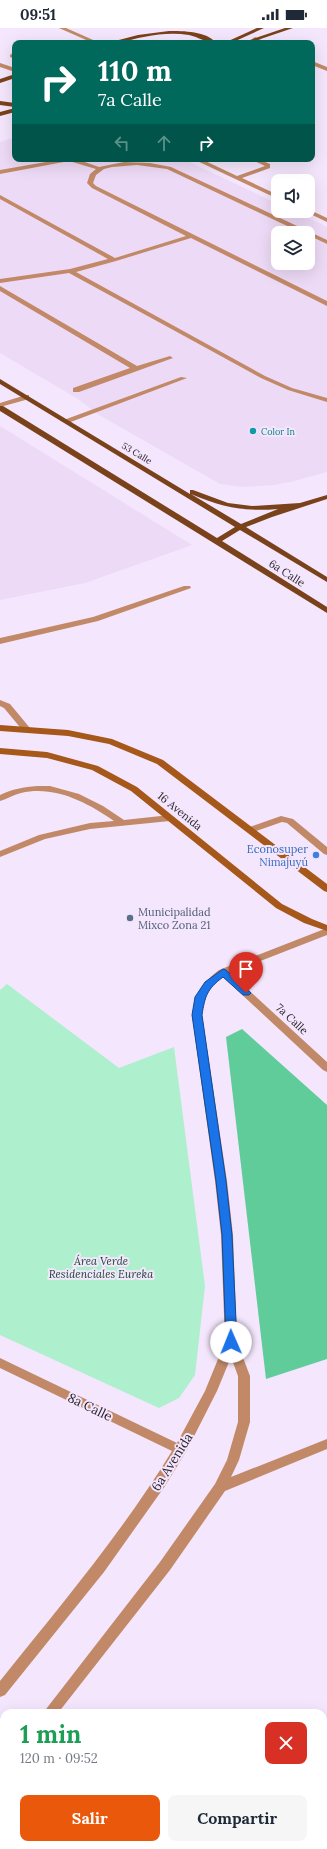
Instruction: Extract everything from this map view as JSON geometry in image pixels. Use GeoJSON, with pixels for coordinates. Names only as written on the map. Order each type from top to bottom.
{"type":"FeatureCollection","features":[{"type":"Feature","properties":{"kind":"main road"},"geometry":{"type":"LineString","coordinates":[[121,40],[159,28]]}},
{"type":"Feature","properties":{"kind":"main road"},"geometry":{"type":"LineString","coordinates":[[234,40],[261,28]]}},
{"type":"Feature","properties":{"kind":"main road"},"geometry":{"type":"LineString","coordinates":[[254,40],[290,28]]}},
{"type":"Feature","properties":{"kind":"main road"},"geometry":{"type":"LineString","coordinates":[[125,40],[168,31],[197,35],[210,40]]}},
{"type":"Feature","properties":{"kind":"main road"},"geometry":{"type":"LineString","coordinates":[[0,81],[12,77]]}},
{"type":"Feature","properties":{"kind":"main road"},"geometry":{"type":"LineString","coordinates":[[0,103],[12,109]]}},
{"type":"Feature","properties":{"kind":"main road"},"geometry":{"type":"LineString","coordinates":[[0,114],[12,111]]}},
{"type":"Feature","properties":{"kind":"main road","name":"53 Calle"},"geometry":{"type":"LineString","coordinates":[[0,381],[264,541]]}},
{"type":"Feature","properties":{"kind":"main road"},"geometry":{"type":"LineString","coordinates":[[0,408],[217,541],[240,527],[300,505],[327,497]]}},
{"type":"Feature","properties":{"kind":"main road"},"geometry":{"type":"LineString","coordinates":[[156,476],[210,499],[238,507],[270,508],[300,505]]}},
{"type":"Feature","properties":{"kind":"main road","name":"6a Calle"},"geometry":{"type":"LineString","coordinates":[[217,541],[327,611]]}},
{"type":"Feature","properties":{"kind":"main road","name":"6a Calle"},"geometry":{"type":"LineString","coordinates":[[264,541],[327,580]]}},
{"type":"Feature","properties":{"kind":"main road"},"geometry":{"type":"LineString","coordinates":[[0,728],[68,733],[112,742],[140,752],[160,762],[327,889]]}},
{"type":"Feature","properties":{"kind":"main road","name":"16 Avenida"},"geometry":{"type":"LineString","coordinates":[[0,752],[47,755],[95,768],[134,789],[279,906],[327,929]]}},
{"type":"Feature","properties":{"kind":"street"},"geometry":{"type":"LineString","coordinates":[[62,28],[90,40]]}},
{"type":"Feature","properties":{"kind":"street"},"geometry":{"type":"LineString","coordinates":[[315,64],[327,69]]}},
{"type":"Feature","properties":{"kind":"street"},"geometry":{"type":"LineString","coordinates":[[0,65],[12,69]]}},
{"type":"Feature","properties":{"kind":"street"},"geometry":{"type":"LineString","coordinates":[[0,172],[55,162]]}},
{"type":"Feature","properties":{"kind":"street"},"geometry":{"type":"LineString","coordinates":[[80,162],[101,169]]}},
{"type":"Feature","properties":{"kind":"street"},"geometry":{"type":"LineString","coordinates":[[113,162],[117,164]]}},
{"type":"Feature","properties":{"kind":"street"},"geometry":{"type":"LineString","coordinates":[[202,162],[271,194]]}},
{"type":"Feature","properties":{"kind":"street"},"geometry":{"type":"LineString","coordinates":[[237,178],[268,167],[259,162]]}},
{"type":"Feature","properties":{"kind":"street"},"geometry":{"type":"LineString","coordinates":[[293,226],[169,168],[142,163],[117,164],[101,169],[93,174],[90,179],[90,183],[94,187],[327,304]]}},
{"type":"Feature","properties":{"kind":"street"},"geometry":{"type":"LineString","coordinates":[[0,197],[114,260]]}},
{"type":"Feature","properties":{"kind":"street"},"geometry":{"type":"LineString","coordinates":[[315,215],[327,220]]}},
{"type":"Feature","properties":{"kind":"street"},"geometry":{"type":"LineString","coordinates":[[0,281],[70,271],[114,260],[192,236]]}},
{"type":"Feature","properties":{"kind":"street"},"geometry":{"type":"LineString","coordinates":[[315,236],[327,242]]}},
{"type":"Feature","properties":{"kind":"street"},"geometry":{"type":"LineString","coordinates":[[70,271],[263,377],[290,389],[327,400]]}},
{"type":"Feature","properties":{"kind":"street"},"geometry":{"type":"LineString","coordinates":[[0,288],[136,368]]}},
{"type":"Feature","properties":{"kind":"street"},"geometry":{"type":"LineString","coordinates":[[76,390],[136,368],[170,358]]}},
{"type":"Feature","properties":{"kind":"street"},"geometry":{"type":"LineString","coordinates":[[65,421],[183,378]]}},
{"type":"Feature","properties":{"kind":"street"},"geometry":{"type":"LineString","coordinates":[[0,405],[26,397]]}},
{"type":"Feature","properties":{"kind":"street"},"geometry":{"type":"LineString","coordinates":[[0,641],[95,619],[187,588]]}},
{"type":"Feature","properties":{"kind":"street"},"geometry":{"type":"LineString","coordinates":[[0,703],[7,706],[27,730]]}},
{"type":"Feature","properties":{"kind":"street"},"geometry":{"type":"LineString","coordinates":[[0,798],[24,790],[55,789],[96,804],[123,823]]}},
{"type":"Feature","properties":{"kind":"street"},"geometry":{"type":"LineString","coordinates":[[0,854],[42,837],[90,826],[170,818]]}},
{"type":"Feature","properties":{"kind":"street"},"geometry":{"type":"LineString","coordinates":[[250,830],[281,819],[290,821],[327,852]]}},
{"type":"Feature","properties":{"kind":"street"},"geometry":{"type":"LineString","coordinates":[[53,1709],[166,1566],[220,1487],[234,1460],[244,1422],[244,1376],[231,1342],[230,1277],[226,1227],[197,1015],[200,997],[208,984],[223,972],[327,929]]}},
{"type":"Feature","properties":{"kind":"street","name":"7a Calle"},"geometry":{"type":"LineString","coordinates":[[223,972],[327,1068]]}},
{"type":"Feature","properties":{"kind":"street","name":"6a Avenida"},"geometry":{"type":"LineString","coordinates":[[3,1682],[75,1598],[140,1512],[181,1450],[220,1373],[231,1342]]}},
{"type":"Feature","properties":{"kind":"street","name":"8a Calle"},"geometry":{"type":"LineString","coordinates":[[0,1363],[181,1450]]}},
{"type":"Feature","properties":{"kind":"street"},"geometry":{"type":"LineString","coordinates":[[220,1487],[327,1444]]}},
{"type":"Feature","properties":{"kind":"shaded area"},"geometry":{"type":"Polygon","coordinates":[[[12,138],[12,162],[189,162],[271,201],[271,218],[308,218],[327,227],[327,472],[291,482],[273,485],[242,487],[220,484],[99,415],[78,399],[0,353],[0,142],[12,138]]]}},
{"type":"Feature","properties":{"kind":"shaded area"},"geometry":{"type":"Polygon","coordinates":[[[0,426],[192,545],[85,583],[0,600],[0,426]]]}},
{"type":"Feature","properties":{"kind":"green space","name":"Área Verde Residenciales Eureka"},"geometry":{"type":"Polygon","coordinates":[[[7,984],[119,1068],[174,1047],[205,1286],[195,1375],[179,1398],[159,1408],[0,1335],[0,990],[7,984]]]}},
{"type":"Feature","properties":{"kind":"green space"},"geometry":{"type":"Polygon","coordinates":[[[242,1029],[327,1105],[327,1359],[266,1379],[226,1037],[242,1029]]]}},
{"type":"Feature","properties":{"kind":"place","name":"Color In"},"geometry":{"type":"Point","coordinates":[253,431]}},
{"type":"Feature","properties":{"kind":"place","name":"Econosuper Nimajuyú"},"geometry":{"type":"Point","coordinates":[316,855]}},
{"type":"Feature","properties":{"kind":"place","name":"Municipalidad Mixco Zona 21"},"geometry":{"type":"Point","coordinates":[130,918]}},
{"type":"Feature","properties":{"kind":"route"},"geometry":{"type":"LineString","coordinates":[[231,1342],[230,1277],[227,1235],[221,1181],[197,1015],[200,997],[208,984],[223,972],[246,993]]}}]}
